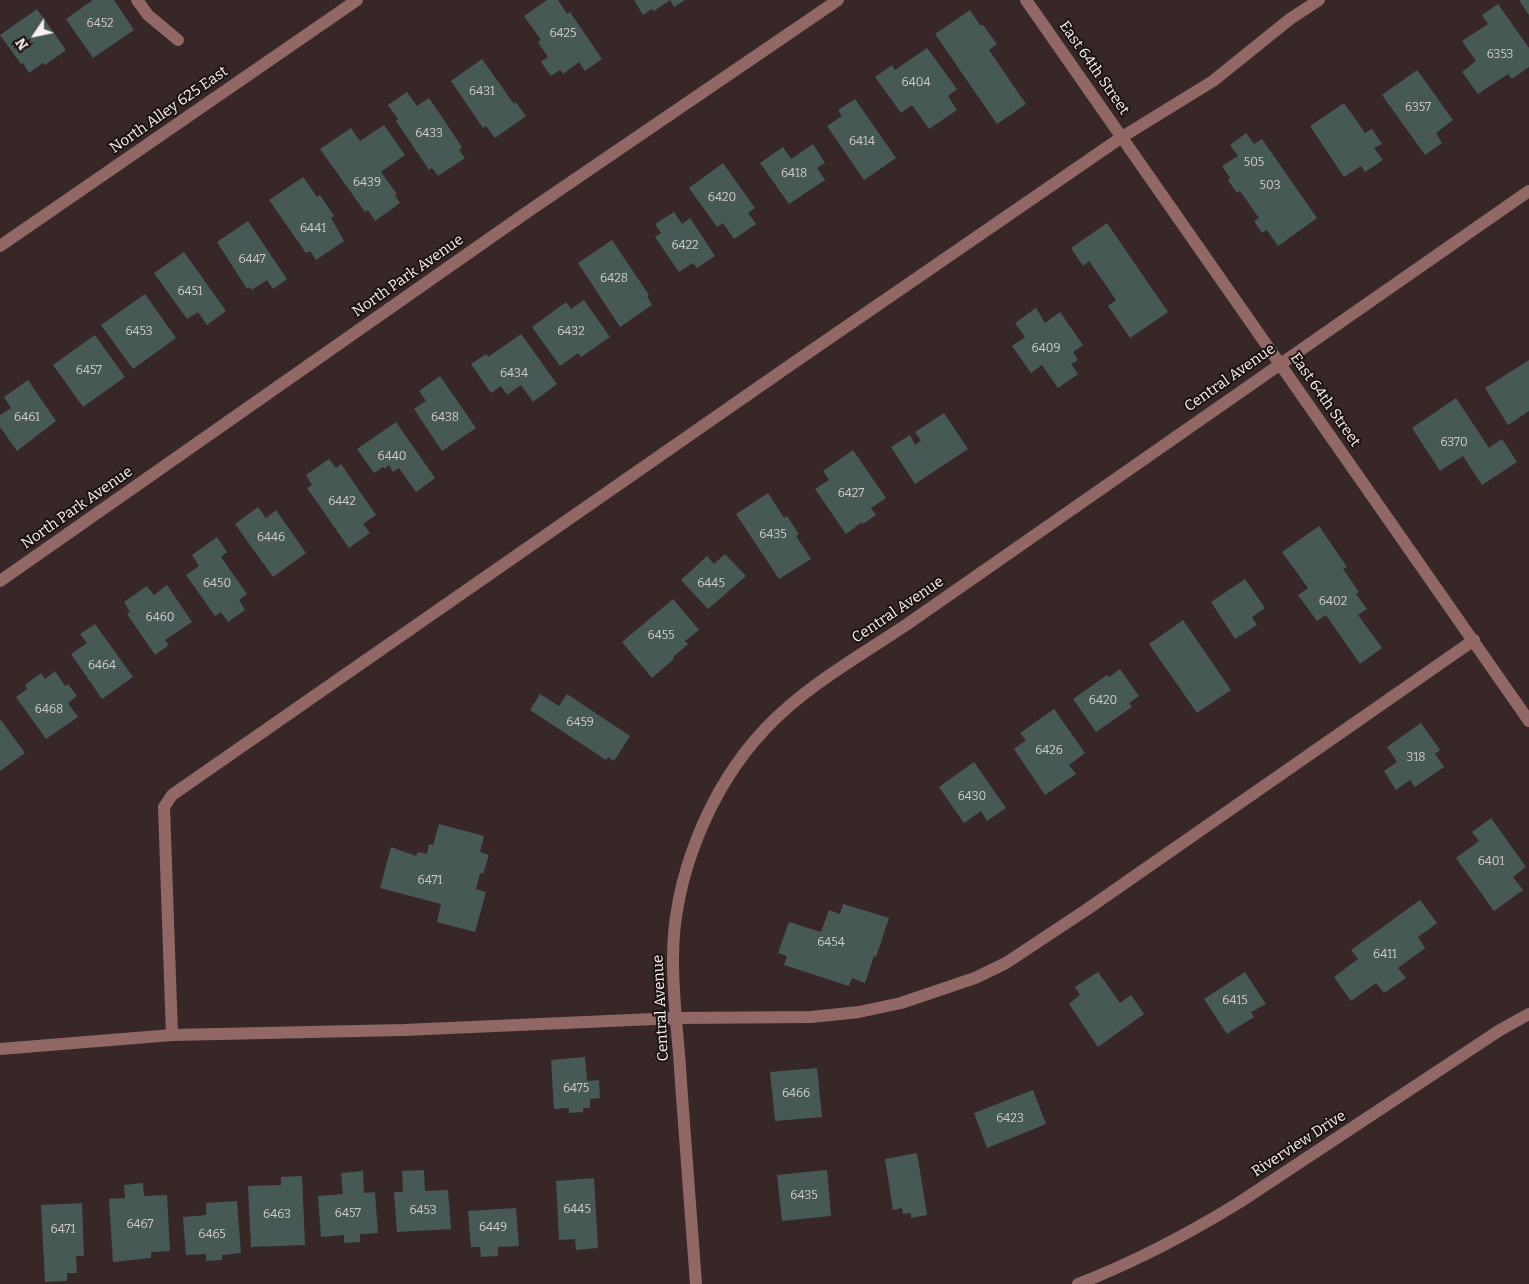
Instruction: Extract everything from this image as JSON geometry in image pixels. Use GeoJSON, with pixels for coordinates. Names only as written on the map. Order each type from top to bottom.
{"type":"FeatureCollection","features":[{"type":"Feature","properties":{"kind":"street"},"geometry":{"type":"LineString","coordinates":[[137,0],[148,15],[178,40]]}},
{"type":"Feature","properties":{"kind":"street","name":"North Alley 625 East"},"geometry":{"type":"LineString","coordinates":[[0,246],[357,0]]}},
{"type":"Feature","properties":{"kind":"street","name":"North Park Avenue"},"geometry":{"type":"LineString","coordinates":[[0,581],[533,208],[838,0]]}},
{"type":"Feature","properties":{"kind":"street","name":"East 64th Street"},"geometry":{"type":"LineString","coordinates":[[1026,0],[1529,721]]}},
{"type":"Feature","properties":{"kind":"street"},"geometry":{"type":"LineString","coordinates":[[172,1035],[164,807],[172,795],[1122,137],[1213,81],[1290,19],[1318,0]]}},
{"type":"Feature","properties":{"kind":"street","name":"Central Avenue"},"geometry":{"type":"LineString","coordinates":[[696,1284],[672,961],[675,919],[684,877],[698,836],[715,799],[730,774],[764,730],[795,701],[819,683],[1529,191]]}},
{"type":"Feature","properties":{"kind":"street"},"geometry":{"type":"LineString","coordinates":[[0,1050],[172,1035],[404,1030],[677,1018],[812,1017],[859,1012],[901,1004],[975,978],[1006,963],[1086,910],[1474,640]]}},
{"type":"Feature","properties":{"kind":"street","name":"Riverview Drive"},"geometry":{"type":"LineString","coordinates":[[1078,1284],[1137,1260],[1201,1226],[1500,1030],[1529,1013]]}},
{"type":"Feature","properties":{"kind":"building"},"geometry":{"type":"Polygon","coordinates":[[[93,0],[114,0],[134,30],[93,58],[66,19],[93,0]]]}},
{"type":"Feature","properties":{"kind":"building"},"geometry":{"type":"Polygon","coordinates":[[[547,0],[558,0],[567,14],[570,12],[602,59],[585,71],[579,62],[563,74],[560,70],[551,76],[541,62],[548,57],[538,42],[541,40],[524,16],[547,0]]]}},
{"type":"Feature","properties":{"kind":"building"},"geometry":{"type":"Polygon","coordinates":[[[634,0],[670,0],[654,11],[652,9],[643,15],[634,0]]]}},
{"type":"Feature","properties":{"kind":"building"},"geometry":{"type":"Polygon","coordinates":[[[670,0],[685,0],[674,7],[670,0]]]}},
{"type":"Feature","properties":{"kind":"building"},"geometry":{"type":"Polygon","coordinates":[[[1519,0],[1529,0],[1529,15],[1519,0]]]}},
{"type":"Feature","properties":{"kind":"building"},"geometry":{"type":"Polygon","coordinates":[[[1498,4],[1529,48],[1529,67],[1512,79],[1508,74],[1478,94],[1462,72],[1476,61],[1462,41],[1488,24],[1482,15],[1498,4]]]}},
{"type":"Feature","properties":{"kind":"building"},"geometry":{"type":"Polygon","coordinates":[[[37,9],[66,50],[45,65],[43,63],[29,73],[0,35],[37,9]]]}},
{"type":"Feature","properties":{"kind":"building"},"geometry":{"type":"Polygon","coordinates":[[[970,10],[997,44],[989,50],[1026,104],[997,124],[935,34],[970,10]]]}},
{"type":"Feature","properties":{"kind":"building"},"geometry":{"type":"Polygon","coordinates":[[[927,48],[957,89],[948,96],[957,110],[929,129],[912,105],[901,113],[875,77],[892,65],[895,70],[927,48]]]}},
{"type":"Feature","properties":{"kind":"building"},"geometry":{"type":"Polygon","coordinates":[[[482,59],[514,104],[516,102],[526,116],[495,138],[486,126],[483,128],[451,81],[482,59]]]}},
{"type":"Feature","properties":{"kind":"building"},"geometry":{"type":"Polygon","coordinates":[[[1417,70],[1453,120],[1436,133],[1442,143],[1425,155],[1382,95],[1417,70]]]}},
{"type":"Feature","properties":{"kind":"building"},"geometry":{"type":"Polygon","coordinates":[[[407,92],[417,106],[429,98],[462,147],[459,150],[465,158],[438,176],[432,168],[429,170],[396,121],[398,119],[388,105],[407,92]]]}},
{"type":"Feature","properties":{"kind":"building"},"geometry":{"type":"Polygon","coordinates":[[[855,99],[896,158],[864,180],[827,126],[842,116],[838,110],[855,99]]]}},
{"type":"Feature","properties":{"kind":"building"},"geometry":{"type":"Polygon","coordinates":[[[1344,103],[1365,133],[1372,129],[1382,144],[1374,148],[1383,160],[1365,172],[1361,166],[1344,177],[1310,126],[1344,103]]]}},
{"type":"Feature","properties":{"kind":"building"},"geometry":{"type":"Polygon","coordinates":[[[384,125],[405,155],[381,172],[397,194],[395,195],[400,203],[375,221],[368,210],[365,212],[320,149],[351,128],[360,141],[384,125]]]}},
{"type":"Feature","properties":{"kind":"building"},"geometry":{"type":"Polygon","coordinates":[[[1246,133],[1254,144],[1262,139],[1317,218],[1278,246],[1267,230],[1262,233],[1254,221],[1259,218],[1240,191],[1237,193],[1228,180],[1230,178],[1222,166],[1238,156],[1230,145],[1246,133]]]}},
{"type":"Feature","properties":{"kind":"building"},"geometry":{"type":"Polygon","coordinates":[[[813,144],[825,163],[817,168],[825,180],[789,204],[760,163],[783,147],[791,159],[813,144]]]}},
{"type":"Feature","properties":{"kind":"building"},"geometry":{"type":"Polygon","coordinates":[[[723,163],[755,208],[748,213],[756,224],[734,239],[723,223],[717,227],[689,188],[723,163]]]}},
{"type":"Feature","properties":{"kind":"building"},"geometry":{"type":"Polygon","coordinates":[[[303,177],[317,197],[320,195],[334,216],[331,218],[344,241],[316,260],[310,251],[306,253],[269,200],[303,177]]]}},
{"type":"Feature","properties":{"kind":"building"},"geometry":{"type":"Polygon","coordinates":[[[674,212],[682,224],[690,218],[715,256],[697,268],[693,263],[679,272],[655,237],[661,233],[655,224],[674,212]]]}},
{"type":"Feature","properties":{"kind":"building"},"geometry":{"type":"Polygon","coordinates":[[[248,221],[287,279],[273,289],[267,280],[252,290],[250,287],[247,289],[217,242],[248,221]]]}},
{"type":"Feature","properties":{"kind":"building"},"geometry":{"type":"Polygon","coordinates":[[[1107,223],[1168,312],[1130,338],[1108,306],[1116,300],[1089,261],[1083,266],[1071,248],[1107,223]]]}},
{"type":"Feature","properties":{"kind":"building"},"geometry":{"type":"Polygon","coordinates":[[[612,240],[649,295],[647,296],[652,305],[620,327],[578,263],[612,240]]]}},
{"type":"Feature","properties":{"kind":"building"},"geometry":{"type":"Polygon","coordinates":[[[184,252],[226,311],[207,325],[198,312],[187,319],[154,273],[184,252]]]}},
{"type":"Feature","properties":{"kind":"building"},"geometry":{"type":"Polygon","coordinates":[[[145,294],[176,338],[133,369],[101,325],[145,294]]]}},
{"type":"Feature","properties":{"kind":"building"},"geometry":{"type":"Polygon","coordinates":[[[584,300],[610,337],[581,357],[578,353],[560,366],[532,327],[566,302],[571,309],[584,300]]]}},
{"type":"Feature","properties":{"kind":"building"},"geometry":{"type":"Polygon","coordinates":[[[1036,308],[1045,323],[1060,312],[1083,345],[1073,352],[1078,360],[1071,364],[1078,374],[1058,388],[1042,365],[1031,373],[1012,346],[1025,337],[1015,323],[1036,308]]]}},
{"type":"Feature","properties":{"kind":"building"},"geometry":{"type":"Polygon","coordinates":[[[521,334],[557,384],[533,402],[521,385],[507,395],[501,386],[491,393],[471,364],[486,354],[488,357],[521,334]]]}},
{"type":"Feature","properties":{"kind":"building"},"geometry":{"type":"Polygon","coordinates":[[[95,335],[125,377],[83,407],[53,365],[95,335]]]}},
{"type":"Feature","properties":{"kind":"building"},"geometry":{"type":"Polygon","coordinates":[[[1529,360],[1529,411],[1508,425],[1485,388],[1529,360]]]}},
{"type":"Feature","properties":{"kind":"building"},"geometry":{"type":"Polygon","coordinates":[[[440,376],[476,428],[442,451],[414,409],[426,401],[419,391],[440,376]]]}},
{"type":"Feature","properties":{"kind":"building"},"geometry":{"type":"Polygon","coordinates":[[[28,380],[56,421],[17,451],[0,427],[0,415],[11,408],[4,397],[28,380]]]}},
{"type":"Feature","properties":{"kind":"building"},"geometry":{"type":"Polygon","coordinates":[[[1456,398],[1489,448],[1502,439],[1517,462],[1482,485],[1463,456],[1440,471],[1412,428],[1456,398]]]}},
{"type":"Feature","properties":{"kind":"building"},"geometry":{"type":"Polygon","coordinates":[[[944,413],[968,449],[915,484],[891,447],[910,435],[915,445],[921,441],[915,432],[944,413]]]}},
{"type":"Feature","properties":{"kind":"building"},"geometry":{"type":"Polygon","coordinates":[[[396,422],[435,478],[416,492],[399,468],[393,472],[389,465],[385,469],[383,467],[374,473],[357,449],[396,422]]]}},
{"type":"Feature","properties":{"kind":"building"},"geometry":{"type":"Polygon","coordinates":[[[853,450],[886,498],[871,508],[876,515],[863,524],[862,522],[846,534],[815,489],[829,480],[823,471],[853,450]]]}},
{"type":"Feature","properties":{"kind":"building"},"geometry":{"type":"Polygon","coordinates":[[[329,459],[336,468],[341,464],[376,515],[363,524],[370,533],[349,548],[307,488],[312,485],[306,475],[329,459]]]}},
{"type":"Feature","properties":{"kind":"building"},"geometry":{"type":"Polygon","coordinates":[[[768,493],[784,518],[787,516],[799,534],[796,536],[811,559],[779,579],[736,514],[768,493]]]}},
{"type":"Feature","properties":{"kind":"building"},"geometry":{"type":"Polygon","coordinates":[[[258,507],[266,518],[276,510],[306,553],[273,577],[235,524],[258,507]]]}},
{"type":"Feature","properties":{"kind":"building"},"geometry":{"type":"Polygon","coordinates":[[[1319,526],[1347,567],[1343,569],[1359,592],[1356,594],[1367,609],[1358,615],[1382,648],[1360,664],[1326,615],[1317,621],[1298,595],[1308,588],[1282,552],[1319,526]]]}},
{"type":"Feature","properties":{"kind":"building"},"geometry":{"type":"Polygon","coordinates":[[[217,537],[227,552],[221,557],[247,594],[239,600],[245,610],[228,622],[221,612],[215,616],[186,575],[199,566],[192,555],[217,537]]]}},
{"type":"Feature","properties":{"kind":"building"},"geometry":{"type":"Polygon","coordinates":[[[725,554],[746,576],[708,609],[681,580],[707,556],[714,564],[725,554]]]}},
{"type":"Feature","properties":{"kind":"building"},"geometry":{"type":"Polygon","coordinates":[[[1245,579],[1265,608],[1252,617],[1257,625],[1235,639],[1211,602],[1245,579]]]}},
{"type":"Feature","properties":{"kind":"building"},"geometry":{"type":"Polygon","coordinates":[[[167,585],[192,622],[165,640],[169,645],[155,655],[127,614],[130,612],[124,602],[147,586],[154,595],[167,585]]]}},
{"type":"Feature","properties":{"kind":"building"},"geometry":{"type":"Polygon","coordinates":[[[673,599],[699,630],[685,641],[688,644],[673,657],[674,659],[652,678],[622,642],[673,599]]]}},
{"type":"Feature","properties":{"kind":"building"},"geometry":{"type":"Polygon","coordinates":[[[1183,620],[1231,690],[1197,713],[1149,644],[1183,620]]]}},
{"type":"Feature","properties":{"kind":"building"},"geometry":{"type":"Polygon","coordinates":[[[95,624],[133,677],[102,699],[71,654],[87,643],[80,634],[95,624]]]}},
{"type":"Feature","properties":{"kind":"building"},"geometry":{"type":"Polygon","coordinates":[[[1120,669],[1139,696],[1129,703],[1132,707],[1096,732],[1073,699],[1107,675],[1109,677],[1120,669]]]}},
{"type":"Feature","properties":{"kind":"building"},"geometry":{"type":"Polygon","coordinates":[[[55,671],[65,686],[68,684],[77,696],[68,703],[78,717],[46,739],[16,697],[27,689],[25,685],[41,673],[45,679],[55,671]]]}},
{"type":"Feature","properties":{"kind":"building"},"geometry":{"type":"Polygon","coordinates":[[[540,694],[559,706],[567,694],[630,736],[614,761],[608,757],[606,760],[530,710],[540,694]]]}},
{"type":"Feature","properties":{"kind":"building"},"geometry":{"type":"Polygon","coordinates":[[[1054,709],[1085,753],[1069,765],[1076,774],[1045,795],[1014,749],[1026,740],[1020,733],[1054,709]]]}},
{"type":"Feature","properties":{"kind":"building"},"geometry":{"type":"Polygon","coordinates":[[[0,719],[25,753],[0,771],[0,719]]]}},
{"type":"Feature","properties":{"kind":"building"},"geometry":{"type":"Polygon","coordinates":[[[1421,723],[1440,750],[1435,754],[1444,767],[1415,787],[1410,780],[1396,790],[1384,771],[1397,762],[1387,747],[1421,723]]]}},
{"type":"Feature","properties":{"kind":"building"},"geometry":{"type":"Polygon","coordinates":[[[974,762],[1006,808],[987,821],[981,811],[964,823],[939,787],[974,762]]]}},
{"type":"Feature","properties":{"kind":"building"},"geometry":{"type":"Polygon","coordinates":[[[1491,818],[1526,867],[1513,877],[1523,890],[1494,911],[1456,858],[1479,841],[1472,832],[1491,818]]]}},
{"type":"Feature","properties":{"kind":"building"},"geometry":{"type":"Polygon","coordinates":[[[439,824],[484,836],[480,852],[489,855],[483,874],[480,873],[476,889],[486,892],[475,932],[437,922],[441,904],[380,888],[391,847],[416,856],[418,852],[427,854],[429,844],[433,845],[439,824]]]}},
{"type":"Feature","properties":{"kind":"building"},"geometry":{"type":"Polygon","coordinates":[[[1420,900],[1437,923],[1418,937],[1425,948],[1398,968],[1406,978],[1384,993],[1376,983],[1351,1001],[1334,977],[1358,959],[1351,950],[1420,900]]]}},
{"type":"Feature","properties":{"kind":"building"},"geometry":{"type":"Polygon","coordinates":[[[843,904],[889,918],[865,983],[852,978],[849,986],[784,965],[787,956],[778,953],[789,922],[821,932],[829,910],[840,914],[843,904]]]}},
{"type":"Feature","properties":{"kind":"building"},"geometry":{"type":"Polygon","coordinates":[[[1098,972],[1120,1003],[1131,995],[1144,1014],[1098,1047],[1069,1004],[1080,995],[1075,987],[1098,972]]]}},
{"type":"Feature","properties":{"kind":"building"},"geometry":{"type":"Polygon","coordinates":[[[1245,972],[1266,1004],[1251,1012],[1254,1017],[1227,1034],[1204,999],[1245,972]]]}},
{"type":"Feature","properties":{"kind":"building"},"geometry":{"type":"Polygon","coordinates":[[[585,1057],[587,1081],[599,1080],[600,1098],[590,1099],[590,1108],[583,1108],[583,1112],[569,1113],[569,1108],[554,1109],[551,1060],[585,1057]]]}},
{"type":"Feature","properties":{"kind":"building"},"geometry":{"type":"Polygon","coordinates":[[[817,1068],[822,1117],[775,1121],[770,1072],[817,1068]]]}},
{"type":"Feature","properties":{"kind":"building"},"geometry":{"type":"Polygon","coordinates":[[[1033,1090],[1046,1124],[987,1148],[974,1113],[1033,1090]]]}},
{"type":"Feature","properties":{"kind":"building"},"geometry":{"type":"Polygon","coordinates":[[[917,1153],[927,1215],[911,1218],[911,1213],[903,1214],[902,1208],[893,1210],[885,1159],[917,1153]]]}},
{"type":"Feature","properties":{"kind":"building"},"geometry":{"type":"Polygon","coordinates":[[[424,1170],[425,1191],[448,1190],[451,1229],[397,1232],[394,1192],[403,1192],[402,1171],[424,1170]]]}},
{"type":"Feature","properties":{"kind":"building"},"geometry":{"type":"Polygon","coordinates":[[[827,1170],[831,1216],[782,1221],[777,1175],[827,1170]]]}},
{"type":"Feature","properties":{"kind":"building"},"geometry":{"type":"Polygon","coordinates":[[[363,1171],[364,1193],[375,1192],[378,1233],[360,1234],[360,1242],[344,1243],[344,1235],[321,1237],[318,1196],[343,1194],[341,1173],[363,1171]]]}},
{"type":"Feature","properties":{"kind":"building"},"geometry":{"type":"Polygon","coordinates":[[[302,1176],[305,1245],[251,1247],[248,1186],[281,1185],[281,1177],[302,1176]]]}},
{"type":"Feature","properties":{"kind":"building"},"geometry":{"type":"Polygon","coordinates":[[[594,1178],[598,1248],[576,1250],[575,1239],[559,1240],[556,1181],[594,1178]]]}},
{"type":"Feature","properties":{"kind":"building"},"geometry":{"type":"Polygon","coordinates":[[[143,1183],[144,1196],[167,1195],[170,1251],[151,1252],[151,1258],[113,1262],[109,1199],[125,1198],[124,1185],[143,1183]]]}},
{"type":"Feature","properties":{"kind":"building"},"geometry":{"type":"Polygon","coordinates":[[[237,1201],[241,1253],[222,1255],[222,1260],[206,1261],[206,1254],[186,1255],[183,1217],[206,1215],[206,1203],[237,1201]]]}},
{"type":"Feature","properties":{"kind":"building"},"geometry":{"type":"Polygon","coordinates":[[[82,1203],[84,1256],[76,1256],[77,1273],[67,1273],[67,1281],[45,1282],[41,1205],[82,1203]]]}},
{"type":"Feature","properties":{"kind":"building"},"geometry":{"type":"Polygon","coordinates":[[[516,1208],[519,1246],[498,1247],[498,1256],[481,1257],[480,1247],[471,1247],[468,1211],[516,1208]]]}}]}
